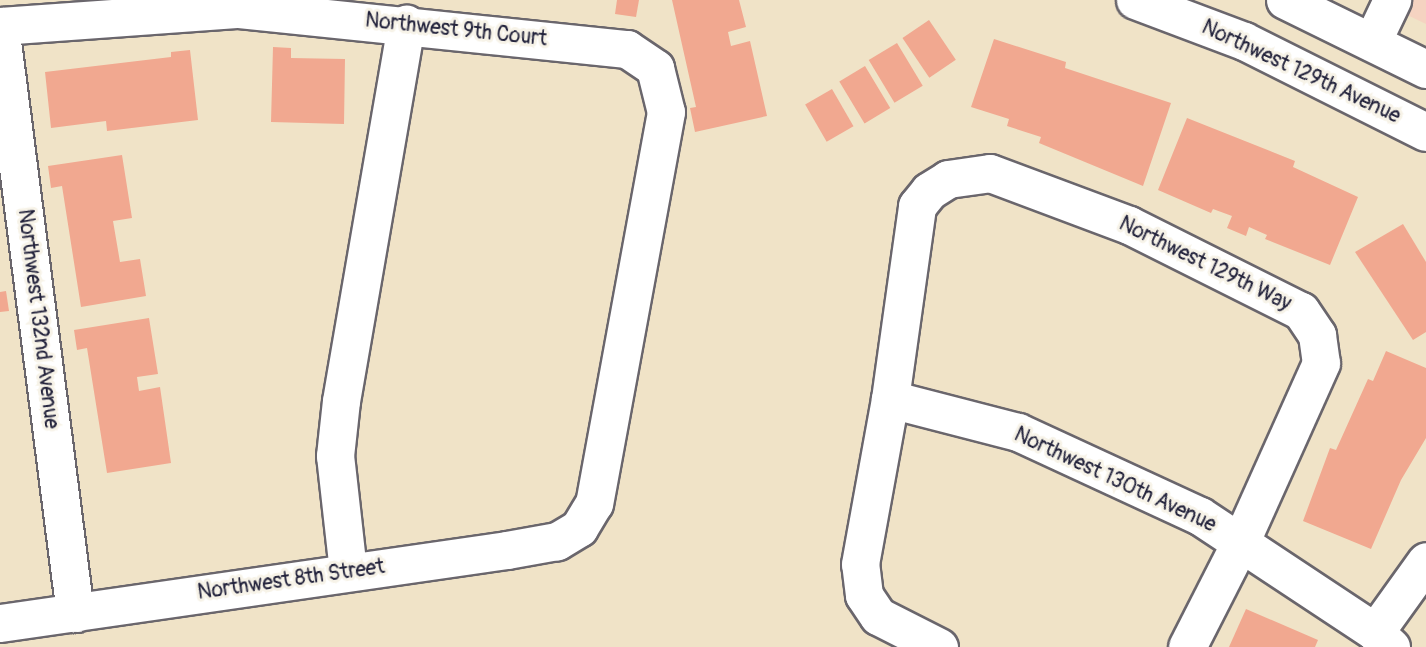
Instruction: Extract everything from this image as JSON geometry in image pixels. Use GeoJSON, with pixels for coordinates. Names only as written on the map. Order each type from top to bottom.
{"type":"FeatureCollection","features":[{"type":"Feature","properties":{"kind":"street","name":"Northwest 129th Avenue"},"geometry":{"type":"LineString","coordinates":[[1135,0],[1244,41],[1426,132]]}},
{"type":"Feature","properties":{"kind":"street"},"geometry":{"type":"LineString","coordinates":[[1285,0],[1426,69]]}},
{"type":"Feature","properties":{"kind":"street"},"geometry":{"type":"LineString","coordinates":[[1372,42],[1392,0]]}},
{"type":"Feature","properties":{"kind":"street","name":"Northwest 9th Court"},"geometry":{"type":"LineString","coordinates":[[0,26],[239,9],[270,4],[406,24],[627,49],[655,68],[666,112],[594,503],[579,528]]}},
{"type":"Feature","properties":{"kind":"street"},"geometry":{"type":"LineString","coordinates":[[348,570],[335,456],[341,401],[406,24]]}},
{"type":"Feature","properties":{"kind":"street","name":"Northwest 132nd Avenue"},"geometry":{"type":"LineString","coordinates":[[0,26],[75,612]]}},
{"type":"Feature","properties":{"kind":"street","name":"Northwest 129th Way"},"geometry":{"type":"LineString","coordinates":[[890,399],[916,206],[929,191],[948,179],[990,173],[1129,225],[1301,312],[1317,335],[1321,363],[1241,541],[1186,647]]}},
{"type":"Feature","properties":{"kind":"street"},"geometry":{"type":"LineString","coordinates":[[890,399],[860,564],[864,595],[878,616],[939,647]]}},
{"type":"Feature","properties":{"kind":"street","name":"Northwest 130th Avenue"},"geometry":{"type":"LineString","coordinates":[[890,399],[1018,432],[1200,516],[1241,541],[1383,639]]}},
{"type":"Feature","properties":{"kind":"street","name":"Northwest 8th Street"},"geometry":{"type":"LineString","coordinates":[[0,623],[557,541],[579,528]]}},
{"type":"Feature","properties":{"kind":"street"},"geometry":{"type":"LineString","coordinates":[[1383,639],[1426,561]]}},
{"type":"Feature","properties":{"kind":"shaded area"},"geometry":{"type":"Polygon","coordinates":[[[1376,0],[1426,0],[1426,24],[1376,0]]]}},
{"type":"Feature","properties":{"kind":"building"},"geometry":{"type":"Polygon","coordinates":[[[617,0],[639,0],[636,17],[615,14],[617,0]]]}},
{"type":"Feature","properties":{"kind":"building"},"geometry":{"type":"Polygon","coordinates":[[[672,0],[739,0],[746,27],[728,32],[731,46],[750,41],[767,116],[695,132],[690,108],[696,107],[672,0]]]}},
{"type":"Feature","properties":{"kind":"building"},"geometry":{"type":"Polygon","coordinates":[[[929,20],[956,60],[929,78],[902,38],[929,20]]]}},
{"type":"Feature","properties":{"kind":"building"},"geometry":{"type":"Polygon","coordinates":[[[994,39],[1066,62],[1065,68],[1171,103],[1143,186],[1039,143],[1041,137],[1007,126],[1009,119],[971,107],[994,39]]]}},
{"type":"Feature","properties":{"kind":"building"},"geometry":{"type":"Polygon","coordinates":[[[897,43],[923,86],[894,103],[869,60],[897,43]]]}},
{"type":"Feature","properties":{"kind":"building"},"geometry":{"type":"Polygon","coordinates":[[[273,47],[291,48],[291,58],[345,59],[344,124],[271,122],[273,47]]]}},
{"type":"Feature","properties":{"kind":"building"},"geometry":{"type":"Polygon","coordinates":[[[190,50],[198,120],[107,131],[106,121],[51,128],[45,72],[171,57],[171,52],[190,50]]]}},
{"type":"Feature","properties":{"kind":"building"},"geometry":{"type":"Polygon","coordinates":[[[865,66],[890,108],[865,123],[839,81],[865,66]]]}},
{"type":"Feature","properties":{"kind":"building"},"geometry":{"type":"Polygon","coordinates":[[[832,89],[854,126],[827,142],[805,104],[832,89]]]}},
{"type":"Feature","properties":{"kind":"building"},"geometry":{"type":"Polygon","coordinates":[[[1187,118],[1295,161],[1293,167],[1358,197],[1330,265],[1265,239],[1267,235],[1249,227],[1246,236],[1227,228],[1232,216],[1213,209],[1211,213],[1158,190],[1187,118]]]}},
{"type":"Feature","properties":{"kind":"building"},"geometry":{"type":"Polygon","coordinates":[[[122,155],[132,218],[113,221],[120,262],[140,259],[146,296],[81,307],[62,186],[51,188],[48,166],[122,155]]]}},
{"type":"Feature","properties":{"kind":"building"},"geometry":{"type":"Polygon","coordinates":[[[1403,224],[1426,262],[1426,332],[1413,340],[1355,252],[1403,224]]]}},
{"type":"Feature","properties":{"kind":"building"},"geometry":{"type":"Polygon","coordinates":[[[6,291],[9,311],[0,312],[0,292],[6,291]]]}},
{"type":"Feature","properties":{"kind":"building"},"geometry":{"type":"Polygon","coordinates":[[[149,318],[158,374],[137,377],[139,391],[160,387],[171,463],[107,473],[87,348],[77,350],[74,330],[149,318]]]}},
{"type":"Feature","properties":{"kind":"building"},"geometry":{"type":"Polygon","coordinates":[[[1386,351],[1426,368],[1426,438],[1401,480],[1371,549],[1303,521],[1330,448],[1336,450],[1368,379],[1373,381],[1386,351]]]}},
{"type":"Feature","properties":{"kind":"building"},"geometry":{"type":"Polygon","coordinates":[[[1246,609],[1318,640],[1315,647],[1229,647],[1246,609]]]}}]}
